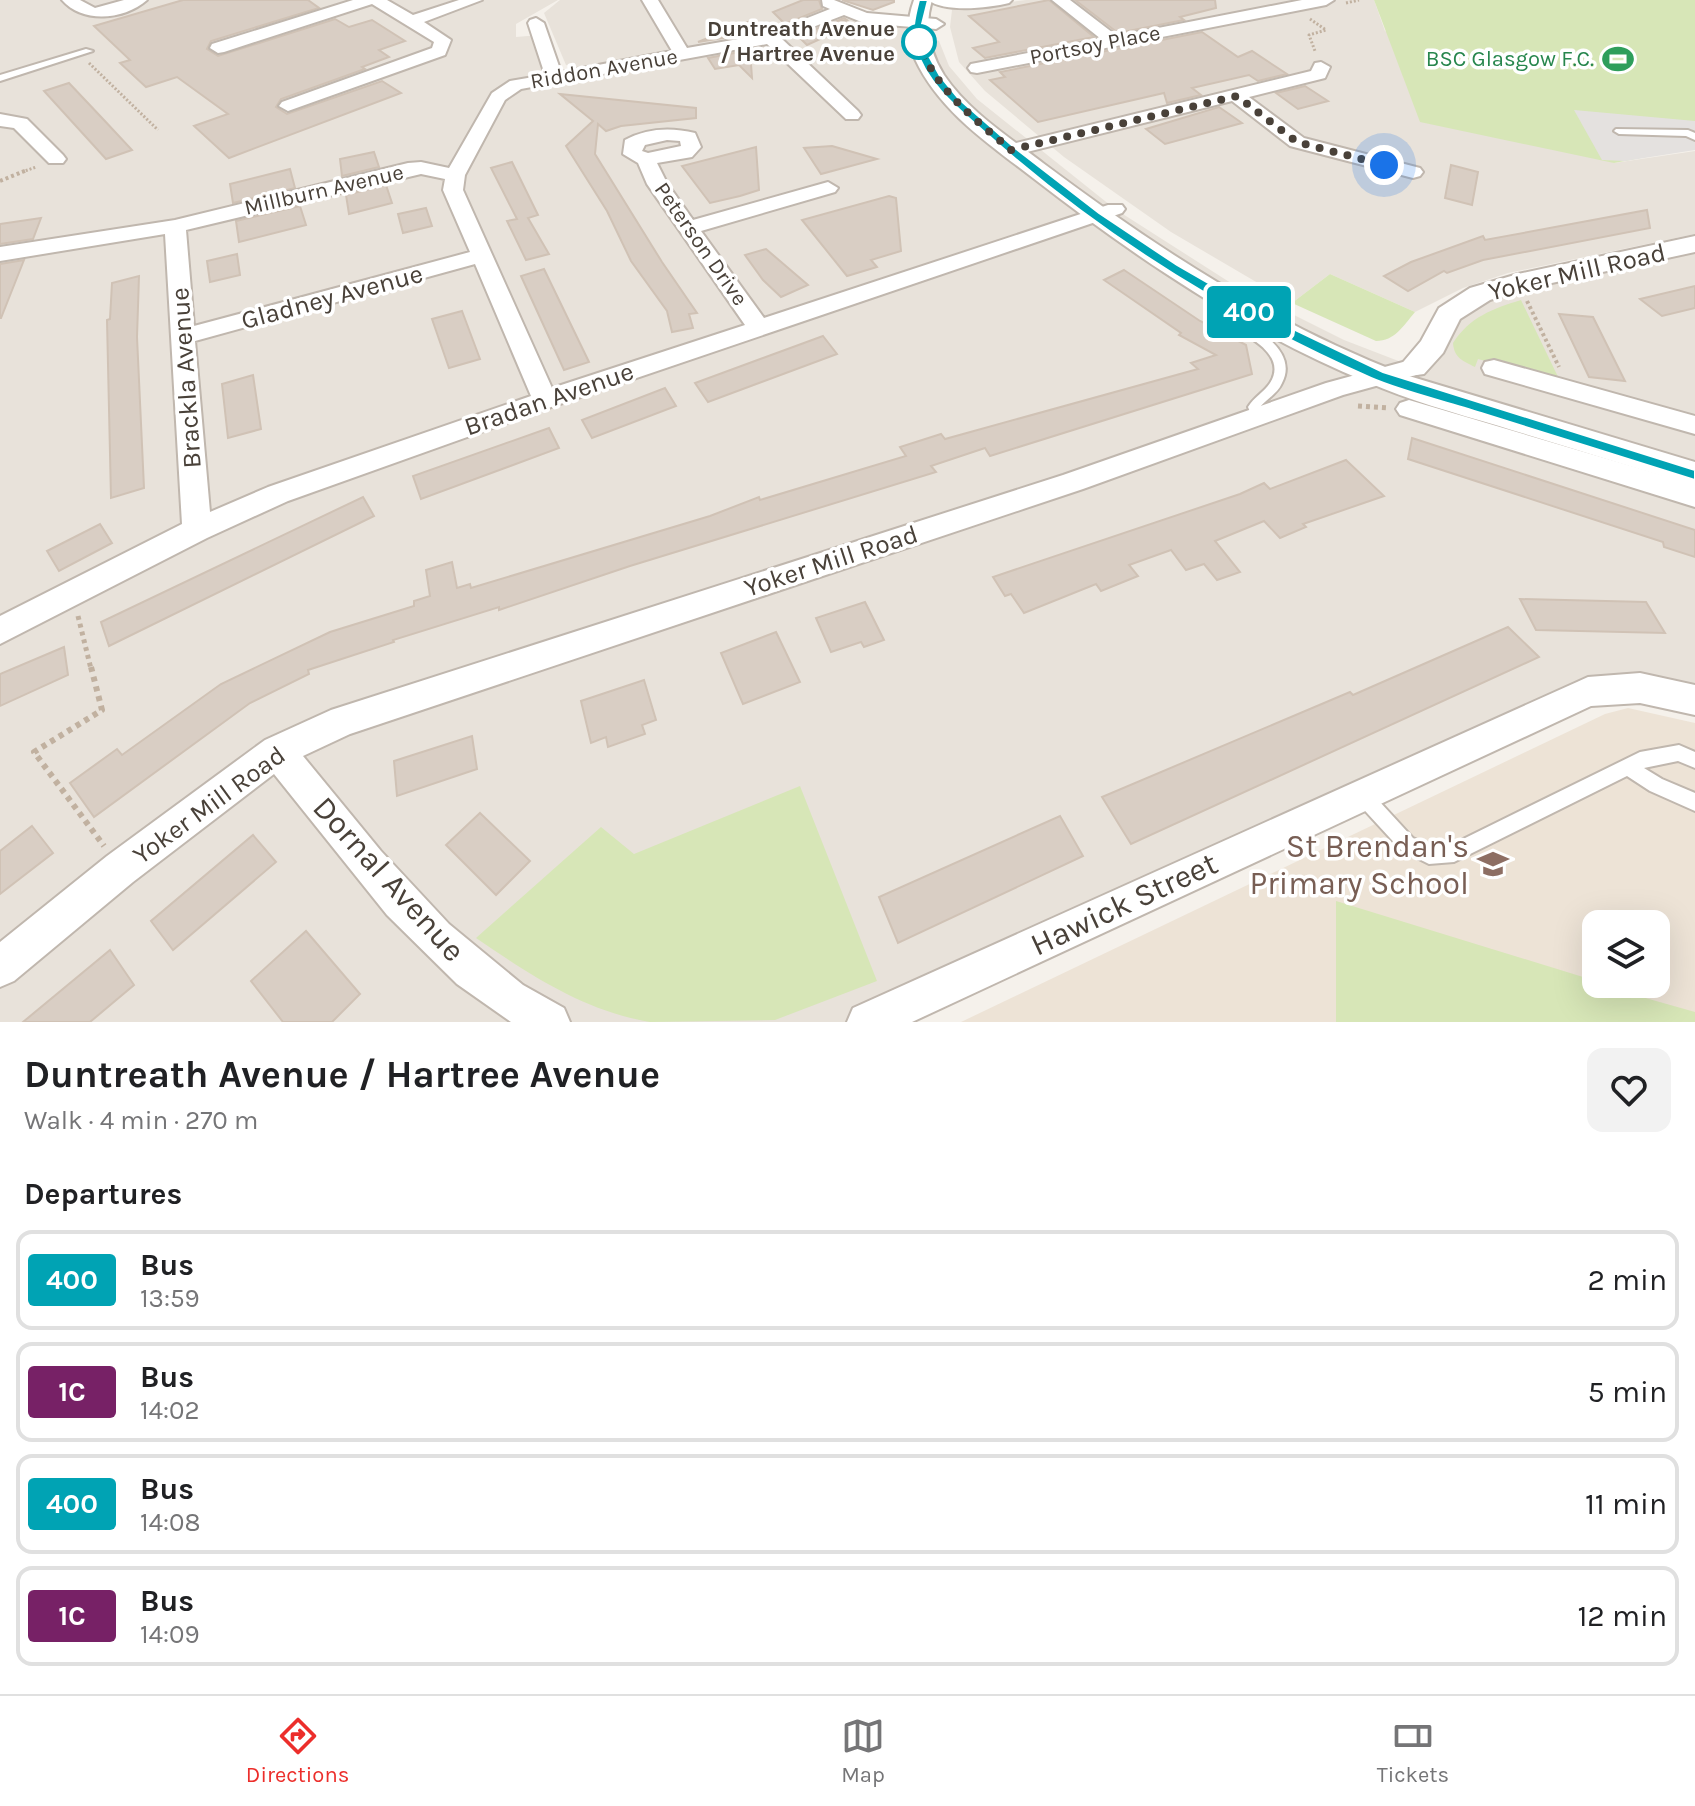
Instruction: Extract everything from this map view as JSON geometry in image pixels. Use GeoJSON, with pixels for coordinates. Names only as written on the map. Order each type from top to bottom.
{"type":"FeatureCollection","features":[{"type":"Feature","properties":{"kind":"street"},"geometry":{"type":"LineString","coordinates":[[70,0],[83,12],[93,15],[139,0]]}},
{"type":"Feature","properties":{"kind":"street"},"geometry":{"type":"LineString","coordinates":[[218,48],[369,0]]}},
{"type":"Feature","properties":{"kind":"street"},"geometry":{"type":"LineString","coordinates":[[288,106],[439,51],[443,40],[376,0]]}},
{"type":"Feature","properties":{"kind":"street"},"geometry":{"type":"LineString","coordinates":[[411,21],[474,0]]}},
{"type":"Feature","properties":{"kind":"street"},"geometry":{"type":"LineString","coordinates":[[650,0],[683,55]]}},
{"type":"Feature","properties":{"kind":"street"},"geometry":{"type":"LineString","coordinates":[[823,0],[864,18],[1004,0]]}},
{"type":"Feature","properties":{"kind":"street"},"geometry":{"type":"LineString","coordinates":[[1060,0],[1115,42]]}},
{"type":"Feature","properties":{"kind":"street","name":"Portsoy Place"},"geometry":{"type":"LineString","coordinates":[[977,68],[1326,0]]}},
{"type":"Feature","properties":{"kind":"street"},"geometry":{"type":"LineString","coordinates":[[932,8],[944,56],[956,76],[1021,147],[1213,292],[1378,376],[1695,496]]}},
{"type":"Feature","properties":{"kind":"street","name":"Riddon Avenue"},"geometry":{"type":"LineString","coordinates":[[455,175],[498,97],[516,85],[771,38],[843,10]]}},
{"type":"Feature","properties":{"kind":"street"},"geometry":{"type":"LineString","coordinates":[[1213,22],[1232,34]]}},
{"type":"Feature","properties":{"kind":"street"},"geometry":{"type":"LineString","coordinates":[[536,23],[554,77]]}},
{"type":"Feature","properties":{"kind":"street"},"geometry":{"type":"LineString","coordinates":[[771,38],[852,115]]}},
{"type":"Feature","properties":{"kind":"street"},"geometry":{"type":"LineString","coordinates":[[1021,147],[1237,96],[1319,74],[1321,67]]}},
{"type":"Feature","properties":{"kind":"street"},"geometry":{"type":"LineString","coordinates":[[1237,96],[1297,142],[1413,172]]}},
{"type":"Feature","properties":{"kind":"street"},"geometry":{"type":"LineString","coordinates":[[0,120],[20,123],[56,159]]}},
{"type":"Feature","properties":{"kind":"street","name":"Peterson Drive"},"geometry":{"type":"LineString","coordinates":[[646,159],[657,184],[759,328]]}},
{"type":"Feature","properties":{"kind":"street","name":"Millburn Avenue"},"geometry":{"type":"LineString","coordinates":[[0,254],[175,226],[408,169],[421,168],[455,175]]}},
{"type":"Feature","properties":{"kind":"street"},"geometry":{"type":"LineString","coordinates":[[455,175],[453,190],[545,400]]}},
{"type":"Feature","properties":{"kind":"street"},"geometry":{"type":"LineString","coordinates":[[688,228],[828,188]]}},
{"type":"Feature","properties":{"kind":"street"},"geometry":{"type":"LineString","coordinates":[[1105,212],[1246,292],[1344,340],[1465,385],[1695,452]]}},
{"type":"Feature","properties":{"kind":"street","name":"Bradan Avenue"},"geometry":{"type":"LineString","coordinates":[[0,631],[197,530],[306,484],[545,400],[1105,212]]}},
{"type":"Feature","properties":{"kind":"street","name":"Brackla Avenue"},"geometry":{"type":"LineString","coordinates":[[175,226],[197,530]]}},
{"type":"Feature","properties":{"kind":"street","name":"Yoker Mill Road"},"geometry":{"type":"LineString","coordinates":[[0,967],[120,869],[277,751],[343,721],[1073,482],[1335,389],[1414,367],[1433,346],[1449,314],[1480,294],[1518,282],[1691,249]]}},
{"type":"Feature","properties":{"kind":"street","name":"Gladney Avenue"},"geometry":{"type":"LineString","coordinates":[[183,337],[481,256]]}},
{"type":"Feature","properties":{"kind":"street"},"geometry":{"type":"LineString","coordinates":[[1494,368],[1695,425]]}},
{"type":"Feature","properties":{"kind":"street"},"geometry":{"type":"LineString","coordinates":[[1409,409],[1695,474]]}},
{"type":"Feature","properties":{"kind":"street","name":"Hawick Street"},"geometry":{"type":"LineString","coordinates":[[867,1022],[1588,692],[1640,688],[1695,700]]}},
{"type":"Feature","properties":{"kind":"street","name":"Dornal Avenue"},"geometry":{"type":"LineString","coordinates":[[277,751],[411,912],[473,971],[529,1012],[550,1022]]}},
{"type":"Feature","properties":{"kind":"lane"},"geometry":{"type":"LineString","coordinates":[[0,78],[84,53]]}},
{"type":"Feature","properties":{"kind":"lane"},"geometry":{"type":"LineString","coordinates":[[1619,131],[1688,133],[1695,137]]}},
{"type":"Feature","properties":{"kind":"lane"},"geometry":{"type":"LineString","coordinates":[[1228,320],[1274,349],[1281,368],[1275,385],[1258,398],[1254,407],[1258,416]]}},
{"type":"Feature","properties":{"kind":"lane"},"geometry":{"type":"LineString","coordinates":[[1362,795],[1407,844],[1429,855],[1454,853],[1646,758],[1679,753],[1695,760]]}},
{"type":"Feature","properties":{"kind":"lane"},"geometry":{"type":"LineString","coordinates":[[1629,768],[1656,785],[1695,802]]}},
{"type":"Feature","properties":{"kind":"path"},"geometry":{"type":"LineString","coordinates":[[1344,4],[1359,0]]}},
{"type":"Feature","properties":{"kind":"path"},"geometry":{"type":"LineString","coordinates":[[1301,13],[1326,30],[1309,35],[1321,67]]}},
{"type":"Feature","properties":{"kind":"path"},"geometry":{"type":"LineString","coordinates":[[84,53],[158,130]]}},
{"type":"Feature","properties":{"kind":"path"},"geometry":{"type":"LineString","coordinates":[[0,181],[56,159]]}},
{"type":"Feature","properties":{"kind":"path"},"geometry":{"type":"LineString","coordinates":[[1518,282],[1570,389]]}},
{"type":"Feature","properties":{"kind":"path"},"geometry":{"type":"LineString","coordinates":[[1335,389],[1355,406],[1409,409]]}},
{"type":"Feature","properties":{"kind":"path"},"geometry":{"type":"LineString","coordinates":[[73,596],[102,710],[34,752],[120,869]]}},
{"type":"Feature","properties":{"kind":"shaded area"},"geometry":{"type":"Polygon","coordinates":[[[0,0],[558,0],[516,24],[516,37],[540,35],[554,77],[682,55],[650,0],[823,0],[939,41],[949,66],[977,99],[1115,209],[1234,285],[1344,340],[1414,367],[1480,294],[1695,244],[1695,700],[1588,692],[867,1022],[0,1022],[0,0]]]}},
{"type":"Feature","properties":{"kind":"shaded area"},"geometry":{"type":"Polygon","coordinates":[[[560,0],[643,0],[670,47],[662,55],[582,69],[566,65],[544,13],[560,0]]]}},
{"type":"Feature","properties":{"kind":"shaded area"},"geometry":{"type":"Polygon","coordinates":[[[1026,0],[1374,0],[1385,31],[1614,163],[1695,151],[1695,234],[1508,273],[1463,288],[1415,312],[1330,274],[1292,303],[1171,232],[1064,157],[985,91],[959,62],[950,27],[952,10],[1026,0]]]}},
{"type":"Feature","properties":{"kind":"shaded area"},"geometry":{"type":"Polygon","coordinates":[[[1574,110],[1695,121],[1695,150],[1625,161],[1602,160],[1574,110]]]}},
{"type":"Feature","properties":{"kind":"shaded area","name":"St Brendan's Primary School"},"geometry":{"type":"Polygon","coordinates":[[[1628,708],[1695,723],[1695,1022],[961,1022],[1605,714],[1628,708]]]}},
{"type":"Feature","properties":{"kind":"green space"},"geometry":{"type":"Polygon","coordinates":[[[1374,0],[1695,0],[1695,148],[1614,163],[1420,122],[1374,0]]]}},
{"type":"Feature","properties":{"kind":"green space"},"geometry":{"type":"Polygon","coordinates":[[[1330,274],[1415,312],[1394,336],[1376,341],[1292,303],[1330,274]]]}},
{"type":"Feature","properties":{"kind":"green space"},"geometry":{"type":"Polygon","coordinates":[[[1521,300],[1560,381],[1478,359],[1475,367],[1455,352],[1453,343],[1474,320],[1521,300]]]}},
{"type":"Feature","properties":{"kind":"green space"},"geometry":{"type":"Polygon","coordinates":[[[800,786],[877,981],[775,1020],[650,1022],[603,1009],[558,990],[476,938],[601,827],[634,854],[800,786]]]}},
{"type":"Feature","properties":{"kind":"green space"},"geometry":{"type":"Polygon","coordinates":[[[1336,901],[1582,977],[1582,998],[1646,998],[1695,1012],[1695,1022],[1336,1022],[1336,901]]]}},
{"type":"Feature","properties":{"kind":"building"},"geometry":{"type":"Polygon","coordinates":[[[183,0],[308,0],[319,8],[211,41],[207,49],[218,56],[335,19],[349,27],[372,20],[405,41],[379,50],[389,57],[362,67],[365,69],[281,99],[276,107],[287,114],[382,81],[401,93],[229,158],[194,126],[228,114],[177,77],[146,87],[120,63],[130,60],[94,26],[183,0]]]}},
{"type":"Feature","properties":{"kind":"building"},"geometry":{"type":"Polygon","coordinates":[[[803,0],[819,0],[822,9],[785,24],[773,12],[803,0]]]}},
{"type":"Feature","properties":{"kind":"building"},"geometry":{"type":"Polygon","coordinates":[[[842,0],[894,0],[894,2],[873,10],[842,0]]]}},
{"type":"Feature","properties":{"kind":"building"},"geometry":{"type":"Polygon","coordinates":[[[1049,0],[1094,37],[985,58],[973,48],[999,42],[969,16],[1049,0]]]}},
{"type":"Feature","properties":{"kind":"building"},"geometry":{"type":"Polygon","coordinates":[[[1075,0],[1215,0],[1216,8],[1180,17],[1184,20],[1118,33],[1075,0]]]}},
{"type":"Feature","properties":{"kind":"building"},"geometry":{"type":"Polygon","coordinates":[[[844,18],[847,20],[843,21],[851,25],[807,45],[798,36],[844,18]]]}},
{"type":"Feature","properties":{"kind":"building"},"geometry":{"type":"Polygon","coordinates":[[[748,22],[749,34],[698,42],[748,22]]]}},
{"type":"Feature","properties":{"kind":"building"},"geometry":{"type":"Polygon","coordinates":[[[1202,32],[1238,57],[1252,51],[1287,74],[1258,81],[1249,75],[1192,88],[1201,95],[1167,103],[1164,93],[1038,122],[990,80],[1005,77],[1000,72],[1202,32]]]}},
{"type":"Feature","properties":{"kind":"building"},"geometry":{"type":"Polygon","coordinates":[[[750,50],[752,78],[739,65],[715,69],[708,58],[750,50]]]}},
{"type":"Feature","properties":{"kind":"building"},"geometry":{"type":"Polygon","coordinates":[[[69,83],[132,150],[106,159],[44,91],[69,83]]]}},
{"type":"Feature","properties":{"kind":"building"},"geometry":{"type":"Polygon","coordinates":[[[1305,86],[1328,101],[1298,109],[1276,93],[1305,86]]]}},
{"type":"Feature","properties":{"kind":"building"},"geometry":{"type":"Polygon","coordinates":[[[560,94],[696,108],[696,118],[621,126],[606,131],[598,124],[595,154],[697,313],[689,314],[693,328],[672,332],[667,311],[631,261],[607,211],[566,146],[593,121],[560,94]]]}},
{"type":"Feature","properties":{"kind":"building"},"geometry":{"type":"Polygon","coordinates":[[[1219,107],[1242,123],[1165,144],[1146,129],[1219,107]]]}},
{"type":"Feature","properties":{"kind":"building"},"geometry":{"type":"Polygon","coordinates":[[[832,146],[877,159],[821,174],[804,148],[832,146]]]}},
{"type":"Feature","properties":{"kind":"building"},"geometry":{"type":"Polygon","coordinates":[[[756,147],[759,190],[740,196],[710,203],[682,166],[756,147]]]}},
{"type":"Feature","properties":{"kind":"building"},"geometry":{"type":"Polygon","coordinates":[[[374,152],[379,167],[342,176],[340,159],[374,152]]]}},
{"type":"Feature","properties":{"kind":"building"},"geometry":{"type":"Polygon","coordinates":[[[512,162],[538,215],[528,218],[549,254],[526,260],[507,221],[517,219],[491,168],[512,162]]]}},
{"type":"Feature","properties":{"kind":"building"},"geometry":{"type":"Polygon","coordinates":[[[1451,165],[1478,172],[1472,205],[1445,198],[1451,165]]]}},
{"type":"Feature","properties":{"kind":"building"},"geometry":{"type":"Polygon","coordinates":[[[290,169],[295,188],[233,203],[230,184],[290,169]]]}},
{"type":"Feature","properties":{"kind":"building"},"geometry":{"type":"Polygon","coordinates":[[[386,185],[392,203],[349,214],[346,195],[386,185]]]}},
{"type":"Feature","properties":{"kind":"building"},"geometry":{"type":"Polygon","coordinates":[[[889,196],[896,198],[901,251],[871,260],[877,267],[847,276],[802,220],[889,196]]]}},
{"type":"Feature","properties":{"kind":"building"},"geometry":{"type":"Polygon","coordinates":[[[300,206],[306,225],[239,242],[236,221],[300,206]]]}},
{"type":"Feature","properties":{"kind":"building"},"geometry":{"type":"Polygon","coordinates":[[[426,208],[432,226],[403,233],[398,214],[426,208]]]}},
{"type":"Feature","properties":{"kind":"building"},"geometry":{"type":"Polygon","coordinates":[[[1647,210],[1650,228],[1483,260],[1447,273],[1444,271],[1408,291],[1384,276],[1411,262],[1483,236],[1485,240],[1647,210]]]}},
{"type":"Feature","properties":{"kind":"building"},"geometry":{"type":"Polygon","coordinates":[[[41,218],[33,239],[0,244],[0,224],[41,218]]]}},
{"type":"Feature","properties":{"kind":"building"},"geometry":{"type":"Polygon","coordinates":[[[766,249],[808,285],[781,297],[763,280],[745,255],[766,249]]]}},
{"type":"Feature","properties":{"kind":"building"},"geometry":{"type":"Polygon","coordinates":[[[237,254],[240,275],[210,282],[207,261],[237,254]]]}},
{"type":"Feature","properties":{"kind":"building"},"geometry":{"type":"Polygon","coordinates":[[[24,260],[1,318],[0,318],[0,264],[24,260]]]}},
{"type":"Feature","properties":{"kind":"building"},"geometry":{"type":"Polygon","coordinates":[[[544,269],[589,362],[564,370],[521,276],[544,269]]]}},
{"type":"Feature","properties":{"kind":"building"},"geometry":{"type":"Polygon","coordinates":[[[1124,270],[1200,321],[1246,345],[1252,374],[990,456],[985,448],[931,466],[936,472],[630,566],[499,610],[499,607],[393,640],[308,670],[309,674],[250,703],[94,817],[70,783],[117,749],[122,755],[221,684],[330,632],[414,606],[414,601],[430,596],[426,570],[452,562],[457,588],[470,584],[471,588],[710,516],[759,497],[760,500],[906,456],[900,447],[941,434],[945,439],[1198,369],[1191,363],[1216,355],[1179,335],[1181,333],[1104,280],[1124,270]]]}},
{"type":"Feature","properties":{"kind":"building"},"geometry":{"type":"Polygon","coordinates":[[[139,276],[137,337],[144,488],[111,498],[107,320],[110,319],[112,283],[139,276]]]}},
{"type":"Feature","properties":{"kind":"building"},"geometry":{"type":"Polygon","coordinates":[[[1695,286],[1695,308],[1662,316],[1640,299],[1695,286]]]}},
{"type":"Feature","properties":{"kind":"building"},"geometry":{"type":"Polygon","coordinates":[[[462,311],[480,359],[449,368],[432,319],[462,311]]]}},
{"type":"Feature","properties":{"kind":"building"},"geometry":{"type":"Polygon","coordinates":[[[1559,314],[1593,317],[1625,381],[1589,377],[1559,314]]]}},
{"type":"Feature","properties":{"kind":"building"},"geometry":{"type":"Polygon","coordinates":[[[823,336],[837,354],[708,402],[695,383],[823,336]]]}},
{"type":"Feature","properties":{"kind":"building"},"geometry":{"type":"Polygon","coordinates":[[[253,375],[261,429],[228,438],[222,384],[253,375]]]}},
{"type":"Feature","properties":{"kind":"building"},"geometry":{"type":"Polygon","coordinates":[[[665,388],[676,406],[592,438],[582,420],[665,388]]]}},
{"type":"Feature","properties":{"kind":"building"},"geometry":{"type":"Polygon","coordinates":[[[549,428],[559,448],[421,499],[413,476],[549,428]]]}},
{"type":"Feature","properties":{"kind":"building"},"geometry":{"type":"Polygon","coordinates":[[[1412,438],[1695,530],[1695,557],[1664,547],[1663,542],[1408,459],[1412,438]]]}},
{"type":"Feature","properties":{"kind":"building"},"geometry":{"type":"Polygon","coordinates":[[[1346,460],[1384,496],[1303,524],[1306,527],[1280,538],[1264,521],[1215,541],[1240,572],[1217,580],[1204,564],[1186,570],[1171,550],[1129,565],[1138,576],[1101,591],[1096,584],[1024,613],[1011,594],[1005,596],[993,577],[1240,494],[1264,483],[1270,489],[1346,460]]]}},
{"type":"Feature","properties":{"kind":"building"},"geometry":{"type":"Polygon","coordinates":[[[363,497],[374,516],[109,646],[101,622],[363,497]]]}},
{"type":"Feature","properties":{"kind":"building"},"geometry":{"type":"Polygon","coordinates":[[[100,524],[112,543],[59,571],[47,551],[100,524]]]}},
{"type":"Feature","properties":{"kind":"building"},"geometry":{"type":"Polygon","coordinates":[[[1520,599],[1646,602],[1665,633],[1536,630],[1520,599]]]}},
{"type":"Feature","properties":{"kind":"building"},"geometry":{"type":"Polygon","coordinates":[[[865,602],[884,640],[864,647],[861,642],[831,652],[816,618],[865,602]]]}},
{"type":"Feature","properties":{"kind":"building"},"geometry":{"type":"Polygon","coordinates":[[[1508,627],[1539,657],[1131,844],[1102,797],[1350,692],[1353,695],[1508,627]]]}},
{"type":"Feature","properties":{"kind":"building"},"geometry":{"type":"Polygon","coordinates":[[[776,632],[800,682],[743,704],[721,653],[776,632]]]}},
{"type":"Feature","properties":{"kind":"building"},"geometry":{"type":"Polygon","coordinates":[[[64,647],[68,675],[0,706],[0,674],[64,647]]]}},
{"type":"Feature","properties":{"kind":"building"},"geometry":{"type":"Polygon","coordinates":[[[644,680],[656,720],[642,725],[645,734],[608,747],[606,737],[591,743],[581,701],[644,680]]]}},
{"type":"Feature","properties":{"kind":"building"},"geometry":{"type":"Polygon","coordinates":[[[472,736],[477,769],[397,796],[394,761],[472,736]]]}},
{"type":"Feature","properties":{"kind":"building"},"geometry":{"type":"Polygon","coordinates":[[[480,813],[530,861],[496,895],[446,845],[480,813]]]}},
{"type":"Feature","properties":{"kind":"building"},"geometry":{"type":"Polygon","coordinates":[[[1060,816],[1083,856],[898,943],[879,897],[1060,816]]]}},
{"type":"Feature","properties":{"kind":"building"},"geometry":{"type":"Polygon","coordinates":[[[32,826],[53,853],[0,894],[0,851],[32,826]]]}},
{"type":"Feature","properties":{"kind":"building"},"geometry":{"type":"Polygon","coordinates":[[[253,835],[276,862],[173,950],[151,921],[253,835]]]}},
{"type":"Feature","properties":{"kind":"building"},"geometry":{"type":"Polygon","coordinates":[[[306,931],[360,994],[332,1022],[283,1022],[251,981],[306,931]]]}},
{"type":"Feature","properties":{"kind":"building"},"geometry":{"type":"Polygon","coordinates":[[[110,950],[134,985],[90,1022],[23,1022],[110,950]]]}},
{"type":"Feature","properties":{"kind":"bus line","name":"400"},"geometry":{"type":"LineString","coordinates":[[923,0],[917,24],[921,49],[928,66],[956,101],[1011,150],[1095,216],[1173,268],[1262,319],[1378,376],[1695,474]]}},
{"type":"Feature","properties":{"kind":"place","name":"Duntreath Avenue / Hartree Avenue"},"geometry":{"type":"Point","coordinates":[919,42]}},
{"type":"Feature","properties":{"kind":"place","name":"BSC Glasgow F.C."},"geometry":{"type":"Point","coordinates":[1618,59]}},
{"type":"Feature","properties":{"kind":"place","name":"St Brendan's Primary School"},"geometry":{"type":"Point","coordinates":[1493,864]}},
{"type":"Feature","properties":{"kind":"route"},"geometry":{"type":"LineString","coordinates":[[919,42],[928,66],[946,90],[1011,150],[1237,96],[1297,142],[1384,165]]}}]}
